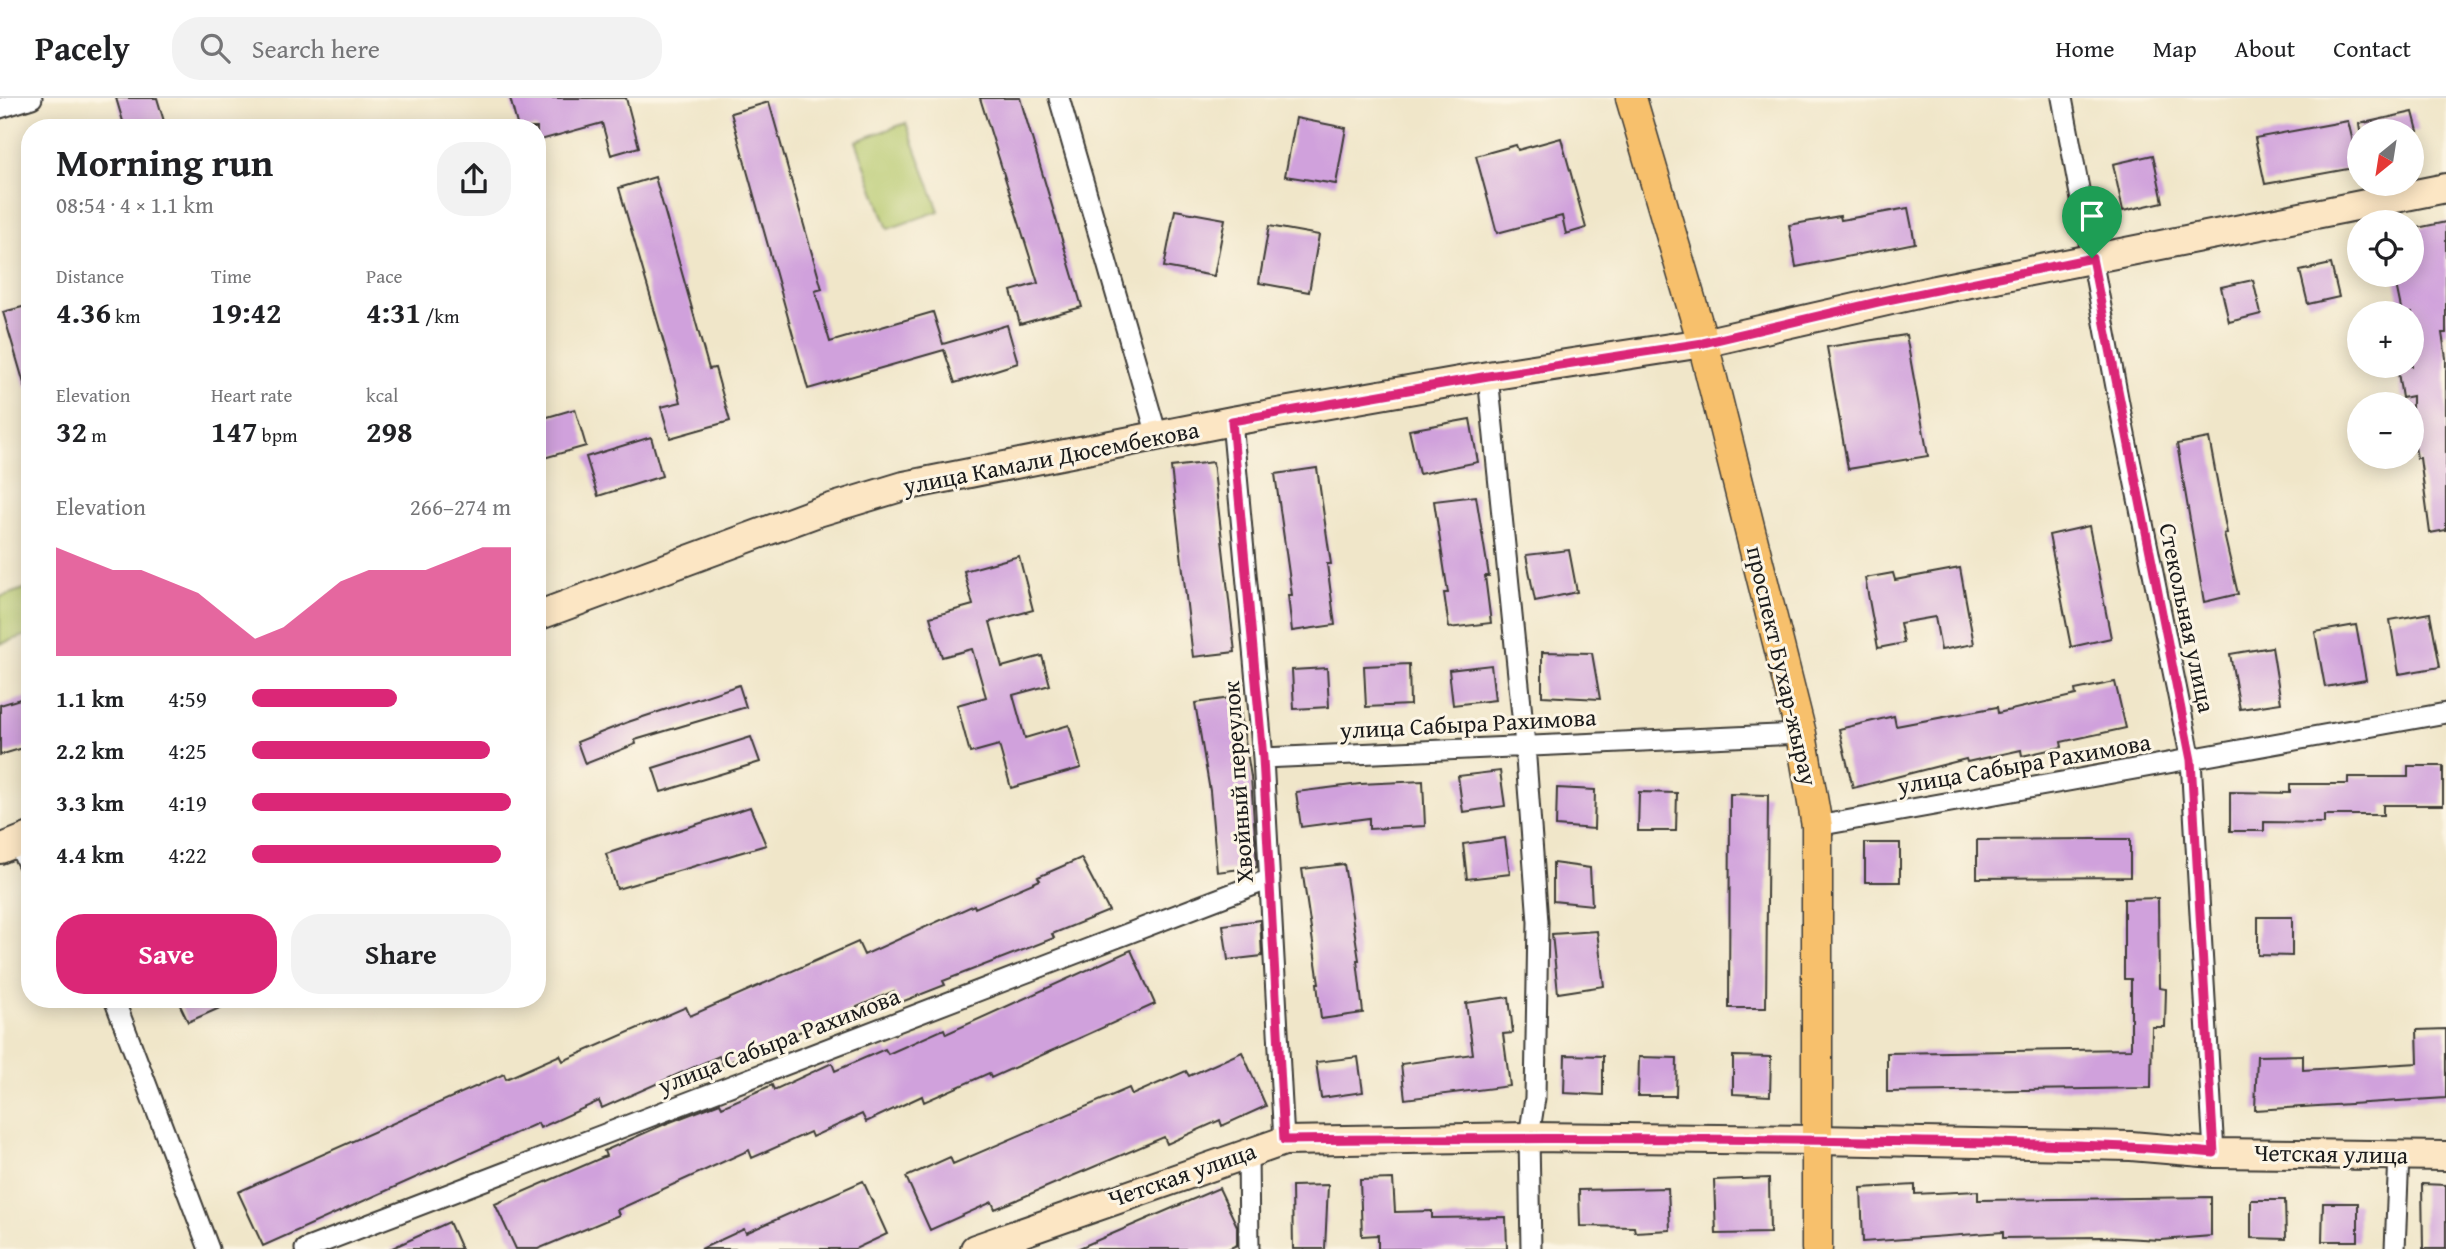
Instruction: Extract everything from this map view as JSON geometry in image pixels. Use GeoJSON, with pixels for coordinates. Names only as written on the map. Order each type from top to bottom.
{"type":"FeatureCollection","features":[{"type":"Feature","properties":{"kind":"main road","name":"проспект Бухар-жырау"},"geometry":{"type":"LineString","coordinates":[[1631,98],[1703,343],[1801,734],[1817,826],[1817,1249]]}},
{"type":"Feature","properties":{"kind":"main road","name":"улица Камали Дюсембекова"},"geometry":{"type":"LineString","coordinates":[[546,613],[805,517],[904,486],[1232,421],[1488,376],[1703,343],[1878,302],[2446,188]]}},
{"type":"Feature","properties":{"kind":"main road","name":"Четская улица"},"geometry":{"type":"LineString","coordinates":[[975,1249],[1284,1140],[1529,1136],[2131,1146],[2214,1153],[2446,1156]]}},
{"type":"Feature","properties":{"kind":"street"},"geometry":{"type":"LineString","coordinates":[[0,108],[32,98]]}},
{"type":"Feature","properties":{"kind":"street"},"geometry":{"type":"LineString","coordinates":[[1059,98],[1157,435]]}},
{"type":"Feature","properties":{"kind":"street","name":"Стекольная улица"},"geometry":{"type":"LineString","coordinates":[[2062,98],[2191,760],[2214,1153]]}},
{"type":"Feature","properties":{"kind":"street"},"geometry":{"type":"LineString","coordinates":[[1488,376],[1525,745],[1538,922],[1535,1098],[1529,1136],[1531,1249]]}},
{"type":"Feature","properties":{"kind":"street","name":"Хвойный переулок"},"geometry":{"type":"LineString","coordinates":[[1232,421],[1263,758],[1284,1140]]}},
{"type":"Feature","properties":{"kind":"street","name":"улица Сабыра Рахимова"},"geometry":{"type":"LineString","coordinates":[[1817,826],[2446,713]]}},
{"type":"Feature","properties":{"kind":"street","name":"улица Сабыра Рахимова"},"geometry":{"type":"LineString","coordinates":[[1263,758],[1801,734]]}},
{"type":"Feature","properties":{"kind":"street","name":"улица Сабыра Рахимова"},"geometry":{"type":"LineString","coordinates":[[305,1249],[1270,879]]}},
{"type":"Feature","properties":{"kind":"street"},"geometry":{"type":"LineString","coordinates":[[117,1008],[209,1249]]}},
{"type":"Feature","properties":{"kind":"street"},"geometry":{"type":"LineString","coordinates":[[1248,1151],[1249,1249]]}},
{"type":"Feature","properties":{"kind":"street"},"geometry":{"type":"LineString","coordinates":[[2395,1249],[2399,1155]]}},
{"type":"Feature","properties":{"kind":"green space"},"geometry":{"type":"Polygon","coordinates":[[[906,123],[939,211],[888,229],[856,141],[906,123]]]}},
{"type":"Feature","properties":{"kind":"green space"},"geometry":{"type":"Polygon","coordinates":[[[21,590],[21,637],[0,644],[0,597],[21,590]]]}},
{"type":"Feature","properties":{"kind":"building"},"geometry":{"type":"Polygon","coordinates":[[[116,98],[157,98],[163,119],[122,119],[116,98]]]}},
{"type":"Feature","properties":{"kind":"building"},"geometry":{"type":"Polygon","coordinates":[[[510,98],[626,98],[639,147],[611,155],[602,123],[546,139],[546,119],[516,119],[510,98]]]}},
{"type":"Feature","properties":{"kind":"building"},"geometry":{"type":"Polygon","coordinates":[[[980,98],[1020,98],[1082,307],[1020,324],[1011,291],[1038,283],[980,98]]]}},
{"type":"Feature","properties":{"kind":"building"},"geometry":{"type":"Polygon","coordinates":[[[769,102],[822,289],[815,291],[830,342],[933,312],[943,344],[1007,325],[1018,363],[955,383],[944,350],[808,389],[731,113],[769,102]]]}},
{"type":"Feature","properties":{"kind":"building"},"geometry":{"type":"Polygon","coordinates":[[[2413,112],[2415,119],[2382,119],[2413,112]]]}},
{"type":"Feature","properties":{"kind":"building"},"geometry":{"type":"Polygon","coordinates":[[[1296,118],[1346,128],[1336,184],[1285,176],[1296,118]]]}},
{"type":"Feature","properties":{"kind":"building"},"geometry":{"type":"Polygon","coordinates":[[[2347,121],[2347,169],[2265,184],[2255,138],[2347,121]]]}},
{"type":"Feature","properties":{"kind":"building"},"geometry":{"type":"Polygon","coordinates":[[[1561,138],[1586,228],[1566,234],[1562,216],[1497,233],[1476,156],[1516,145],[1518,150],[1561,138]]]}},
{"type":"Feature","properties":{"kind":"building"},"geometry":{"type":"Polygon","coordinates":[[[2153,155],[2163,202],[2123,211],[2113,164],[2153,155]]]}},
{"type":"Feature","properties":{"kind":"building"},"geometry":{"type":"Polygon","coordinates":[[[655,177],[709,369],[715,368],[730,421],[670,438],[661,407],[681,402],[619,188],[655,177]]]}},
{"type":"Feature","properties":{"kind":"building"},"geometry":{"type":"Polygon","coordinates":[[[1908,208],[1915,243],[1796,267],[1789,225],[1840,216],[1841,220],[1908,208]]]}},
{"type":"Feature","properties":{"kind":"building"},"geometry":{"type":"Polygon","coordinates":[[[1175,210],[1225,219],[1214,276],[1164,267],[1175,210]]]}},
{"type":"Feature","properties":{"kind":"building"},"geometry":{"type":"Polygon","coordinates":[[[2446,222],[2446,333],[2442,333],[2446,358],[2446,530],[2430,533],[2421,469],[2424,469],[2424,392],[2401,392],[2399,378],[2424,378],[2424,301],[2399,301],[2397,287],[2424,287],[2424,227],[2446,222]]]}},
{"type":"Feature","properties":{"kind":"building"},"geometry":{"type":"Polygon","coordinates":[[[1269,226],[1319,235],[1309,292],[1259,283],[1269,226]]]}},
{"type":"Feature","properties":{"kind":"building"},"geometry":{"type":"Polygon","coordinates":[[[2331,264],[2339,297],[2308,304],[2300,271],[2331,264]]]}},
{"type":"Feature","properties":{"kind":"building"},"geometry":{"type":"Polygon","coordinates":[[[2253,280],[2261,314],[2229,322],[2221,287],[2253,280]]]}},
{"type":"Feature","properties":{"kind":"building"},"geometry":{"type":"Polygon","coordinates":[[[21,307],[21,373],[3,312],[21,307]]]}},
{"type":"Feature","properties":{"kind":"building"},"geometry":{"type":"Polygon","coordinates":[[[1906,335],[1928,456],[1848,469],[1827,347],[1906,335]]]}},
{"type":"Feature","properties":{"kind":"building"},"geometry":{"type":"Polygon","coordinates":[[[575,409],[586,446],[546,457],[546,417],[575,409]]]}},
{"type":"Feature","properties":{"kind":"building"},"geometry":{"type":"Polygon","coordinates":[[[1470,419],[1478,462],[1419,474],[1409,430],[1470,419]]]}},
{"type":"Feature","properties":{"kind":"building"},"geometry":{"type":"Polygon","coordinates":[[[651,437],[662,476],[598,496],[586,457],[651,437]]]}},
{"type":"Feature","properties":{"kind":"building"},"geometry":{"type":"Polygon","coordinates":[[[2209,438],[2227,533],[2224,534],[2238,594],[2204,602],[2177,444],[2209,438]]]}},
{"type":"Feature","properties":{"kind":"building"},"geometry":{"type":"Polygon","coordinates":[[[1213,462],[1235,652],[1193,657],[1171,467],[1213,462]]]}},
{"type":"Feature","properties":{"kind":"building"},"geometry":{"type":"Polygon","coordinates":[[[1317,468],[1331,564],[1327,564],[1335,625],[1292,631],[1288,595],[1292,595],[1275,474],[1317,468]]]}},
{"type":"Feature","properties":{"kind":"building"},"geometry":{"type":"Polygon","coordinates":[[[1476,496],[1489,576],[1485,576],[1491,623],[1449,628],[1444,593],[1448,593],[1434,501],[1476,496]]]}},
{"type":"Feature","properties":{"kind":"building"},"geometry":{"type":"Polygon","coordinates":[[[2089,526],[2111,638],[2071,647],[2049,535],[2089,526]]]}},
{"type":"Feature","properties":{"kind":"building"},"geometry":{"type":"Polygon","coordinates":[[[1569,550],[1577,592],[1535,601],[1526,555],[1569,550]]]}},
{"type":"Feature","properties":{"kind":"building"},"geometry":{"type":"Polygon","coordinates":[[[1019,556],[1033,610],[990,622],[1002,667],[1042,656],[1050,685],[1013,695],[1025,738],[1069,725],[1081,768],[1011,788],[999,745],[970,753],[957,705],[986,697],[972,649],[942,657],[930,617],[973,605],[964,571],[1019,556]]]}},
{"type":"Feature","properties":{"kind":"building"},"geometry":{"type":"Polygon","coordinates":[[[1960,568],[1974,644],[1941,650],[1935,617],[1900,623],[1904,643],[1878,648],[1865,578],[1893,573],[1895,580],[1960,568]]]}},
{"type":"Feature","properties":{"kind":"building"},"geometry":{"type":"Polygon","coordinates":[[[2430,613],[2440,667],[2399,674],[2390,620],[2430,613]]]}},
{"type":"Feature","properties":{"kind":"building"},"geometry":{"type":"Polygon","coordinates":[[[2356,625],[2366,680],[2325,687],[2315,632],[2356,625]]]}},
{"type":"Feature","properties":{"kind":"building"},"geometry":{"type":"Polygon","coordinates":[[[2272,647],[2281,703],[2240,709],[2230,654],[2272,647]]]}},
{"type":"Feature","properties":{"kind":"building"},"geometry":{"type":"Polygon","coordinates":[[[1542,652],[1592,653],[1600,699],[1542,696],[1542,652]]]}},
{"type":"Feature","properties":{"kind":"building"},"geometry":{"type":"Polygon","coordinates":[[[1409,664],[1410,705],[1366,707],[1364,666],[1409,664]]]}},
{"type":"Feature","properties":{"kind":"building"},"geometry":{"type":"Polygon","coordinates":[[[1491,665],[1495,700],[1453,705],[1449,670],[1491,665]]]}},
{"type":"Feature","properties":{"kind":"building"},"geometry":{"type":"Polygon","coordinates":[[[1327,668],[1329,707],[1294,709],[1292,670],[1327,668]]]}},
{"type":"Feature","properties":{"kind":"building"},"geometry":{"type":"Polygon","coordinates":[[[2115,682],[2126,728],[2061,742],[2062,747],[2022,756],[2021,750],[1967,762],[1966,759],[1853,788],[1839,729],[1894,716],[1896,726],[1997,707],[1998,713],[2076,695],[2075,690],[2115,682]]]}},
{"type":"Feature","properties":{"kind":"building"},"geometry":{"type":"Polygon","coordinates":[[[739,685],[746,707],[635,740],[636,744],[585,764],[577,742],[739,685]]]}},
{"type":"Feature","properties":{"kind":"building"},"geometry":{"type":"Polygon","coordinates":[[[1238,697],[1251,777],[1257,867],[1217,872],[1210,791],[1195,703],[1238,697]]]}},
{"type":"Feature","properties":{"kind":"building"},"geometry":{"type":"Polygon","coordinates":[[[21,699],[21,749],[0,755],[0,705],[21,699]]]}},
{"type":"Feature","properties":{"kind":"building"},"geometry":{"type":"Polygon","coordinates":[[[751,737],[760,762],[661,792],[653,768],[751,737]]]}},
{"type":"Feature","properties":{"kind":"building"},"geometry":{"type":"Polygon","coordinates":[[[2408,766],[2443,766],[2443,805],[2383,805],[2383,815],[2324,815],[2324,823],[2264,822],[2264,831],[2230,831],[2230,792],[2290,793],[2290,784],[2348,784],[2348,777],[2408,777],[2408,766]]]}},
{"type":"Feature","properties":{"kind":"building"},"geometry":{"type":"Polygon","coordinates":[[[1500,771],[1505,806],[1463,812],[1458,776],[1500,771]]]}},
{"type":"Feature","properties":{"kind":"building"},"geometry":{"type":"Polygon","coordinates":[[[1423,781],[1425,826],[1369,829],[1369,818],[1301,827],[1296,792],[1360,784],[1423,781]]]}},
{"type":"Feature","properties":{"kind":"building"},"geometry":{"type":"Polygon","coordinates":[[[1557,788],[1595,790],[1594,829],[1556,826],[1557,788]]]}},
{"type":"Feature","properties":{"kind":"building"},"geometry":{"type":"Polygon","coordinates":[[[1639,792],[1677,793],[1676,831],[1638,831],[1639,792]]]}},
{"type":"Feature","properties":{"kind":"building"},"geometry":{"type":"Polygon","coordinates":[[[1730,794],[1768,795],[1766,1008],[1729,1008],[1730,794]]]}},
{"type":"Feature","properties":{"kind":"building"},"geometry":{"type":"Polygon","coordinates":[[[750,807],[766,845],[617,889],[606,854],[750,807]]]}},
{"type":"Feature","properties":{"kind":"building"},"geometry":{"type":"Polygon","coordinates":[[[1505,838],[1510,874],[1467,879],[1463,844],[1505,838]]]}},
{"type":"Feature","properties":{"kind":"building"},"geometry":{"type":"Polygon","coordinates":[[[2130,839],[2130,877],[1977,878],[1977,840],[2130,839]]]}},
{"type":"Feature","properties":{"kind":"building"},"geometry":{"type":"Polygon","coordinates":[[[1865,843],[1900,843],[1900,882],[1865,882],[1865,843]]]}},
{"type":"Feature","properties":{"kind":"building"},"geometry":{"type":"Polygon","coordinates":[[[1081,858],[1109,911],[1052,934],[1054,938],[943,981],[945,985],[899,1003],[894,991],[723,1065],[719,1056],[602,1108],[599,1101],[540,1128],[538,1123],[263,1246],[238,1192],[504,1074],[506,1079],[560,1055],[563,1061],[686,1007],[690,1016],[858,942],[864,955],[974,905],[975,908],[1040,880],[1038,877],[1081,858]]]}},
{"type":"Feature","properties":{"kind":"building"},"geometry":{"type":"Polygon","coordinates":[[[1553,863],[1590,868],[1592,905],[1553,901],[1553,863]]]}},
{"type":"Feature","properties":{"kind":"building"},"geometry":{"type":"Polygon","coordinates":[[[1344,864],[1359,960],[1363,1013],[1321,1019],[1319,983],[1302,869],[1344,864]]]}},
{"type":"Feature","properties":{"kind":"building"},"geometry":{"type":"Polygon","coordinates":[[[2158,898],[2159,988],[2166,989],[2165,1027],[2152,1027],[2151,1088],[1887,1092],[1887,1053],[2131,1049],[2131,979],[2124,979],[2124,899],[2158,898]]]}},
{"type":"Feature","properties":{"kind":"building"},"geometry":{"type":"Polygon","coordinates":[[[2258,917],[2292,917],[2292,956],[2258,955],[2258,917]]]}},
{"type":"Feature","properties":{"kind":"building"},"geometry":{"type":"Polygon","coordinates":[[[1260,920],[1262,956],[1228,960],[1223,925],[1260,920]]]}},
{"type":"Feature","properties":{"kind":"building"},"geometry":{"type":"Polygon","coordinates":[[[1597,931],[1604,986],[1558,993],[1552,934],[1597,931]]]}},
{"type":"Feature","properties":{"kind":"building"},"geometry":{"type":"Polygon","coordinates":[[[1131,950],[1155,1004],[991,1078],[989,1073],[924,1102],[922,1096],[866,1122],[862,1114],[812,1137],[810,1132],[752,1158],[749,1150],[617,1210],[619,1215],[538,1249],[516,1249],[495,1204],[606,1156],[604,1151],[665,1124],[720,1103],[722,1107],[772,1085],[774,1090],[832,1063],[835,1071],[885,1049],[888,1054],[944,1029],[946,1034],[1131,950]]]}},
{"type":"Feature","properties":{"kind":"building"},"geometry":{"type":"Polygon","coordinates":[[[1509,997],[1513,1033],[1503,1034],[1510,1086],[1405,1099],[1401,1064],[1473,1054],[1466,1003],[1509,997]]]}},
{"type":"Feature","properties":{"kind":"building"},"geometry":{"type":"Polygon","coordinates":[[[181,1008],[220,1008],[188,1022],[181,1008]]]}},
{"type":"Feature","properties":{"kind":"building"},"geometry":{"type":"Polygon","coordinates":[[[2446,1029],[2446,1098],[2255,1110],[2257,1056],[2303,1055],[2303,1070],[2418,1063],[2417,1030],[2446,1029]]]}},
{"type":"Feature","properties":{"kind":"building"},"geometry":{"type":"Polygon","coordinates":[[[1242,1052],[1266,1106],[1222,1126],[1220,1120],[1167,1144],[1164,1137],[995,1209],[992,1202],[930,1230],[906,1177],[950,1157],[953,1164],[1129,1088],[1132,1095],[1186,1071],[1189,1076],[1242,1052]]]}},
{"type":"Feature","properties":{"kind":"building"},"geometry":{"type":"Polygon","coordinates":[[[1565,1055],[1603,1056],[1603,1095],[1564,1093],[1565,1055]]]}},
{"type":"Feature","properties":{"kind":"building"},"geometry":{"type":"Polygon","coordinates":[[[1733,1056],[1771,1057],[1770,1096],[1733,1094],[1733,1056]]]}},
{"type":"Feature","properties":{"kind":"building"},"geometry":{"type":"Polygon","coordinates":[[[1358,1057],[1363,1092],[1321,1098],[1316,1062],[1358,1057]]]}},
{"type":"Feature","properties":{"kind":"building"},"geometry":{"type":"Polygon","coordinates":[[[1639,1057],[1677,1058],[1676,1096],[1638,1096],[1639,1057]]]}},
{"type":"Feature","properties":{"kind":"building"},"geometry":{"type":"Polygon","coordinates":[[[1769,1178],[1770,1233],[1716,1234],[1714,1180],[1769,1178]]]}},
{"type":"Feature","properties":{"kind":"building"},"geometry":{"type":"Polygon","coordinates":[[[1393,1179],[1395,1212],[1432,1211],[1432,1218],[1506,1217],[1507,1249],[1378,1249],[1378,1235],[1362,1236],[1360,1180],[1393,1179]]]}},
{"type":"Feature","properties":{"kind":"building"},"geometry":{"type":"Polygon","coordinates":[[[863,1181],[887,1234],[855,1249],[701,1249],[744,1229],[746,1233],[863,1181]]]}},
{"type":"Feature","properties":{"kind":"building"},"geometry":{"type":"Polygon","coordinates":[[[2422,1184],[2446,1185],[2446,1249],[2423,1249],[2422,1184]]]}},
{"type":"Feature","properties":{"kind":"building"},"geometry":{"type":"Polygon","coordinates":[[[1328,1185],[1325,1249],[1293,1249],[1292,1186],[1328,1185]]]}},
{"type":"Feature","properties":{"kind":"building"},"geometry":{"type":"Polygon","coordinates":[[[1915,1185],[1915,1194],[1978,1191],[1978,1200],[2211,1197],[2211,1236],[2161,1240],[2103,1237],[2003,1238],[2003,1232],[1863,1242],[1861,1188],[1915,1185]]]}},
{"type":"Feature","properties":{"kind":"building"},"geometry":{"type":"Polygon","coordinates":[[[1219,1188],[1237,1226],[1237,1245],[1228,1249],[1077,1249],[1219,1188]]]}},
{"type":"Feature","properties":{"kind":"building"},"geometry":{"type":"Polygon","coordinates":[[[1668,1188],[1670,1230],[1635,1232],[1634,1227],[1580,1226],[1579,1190],[1668,1188]]]}},
{"type":"Feature","properties":{"kind":"building"},"geometry":{"type":"Polygon","coordinates":[[[2251,1200],[2285,1200],[2286,1239],[2251,1238],[2251,1200]]]}},
{"type":"Feature","properties":{"kind":"building"},"geometry":{"type":"Polygon","coordinates":[[[2323,1203],[2358,1203],[2358,1241],[2322,1241],[2323,1203]]]}},
{"type":"Feature","properties":{"kind":"building"},"geometry":{"type":"Polygon","coordinates":[[[449,1222],[461,1249],[390,1249],[449,1222]]]}},
{"type":"Feature","properties":{"kind":"route"},"geometry":{"type":"LineString","coordinates":[[2092,258],[2191,760],[2214,1153],[2131,1146],[1816,1140],[1529,1136],[1284,1140],[1263,758],[1232,421],[1488,376],[1703,343],[1878,302],[2092,258]]}}]}
